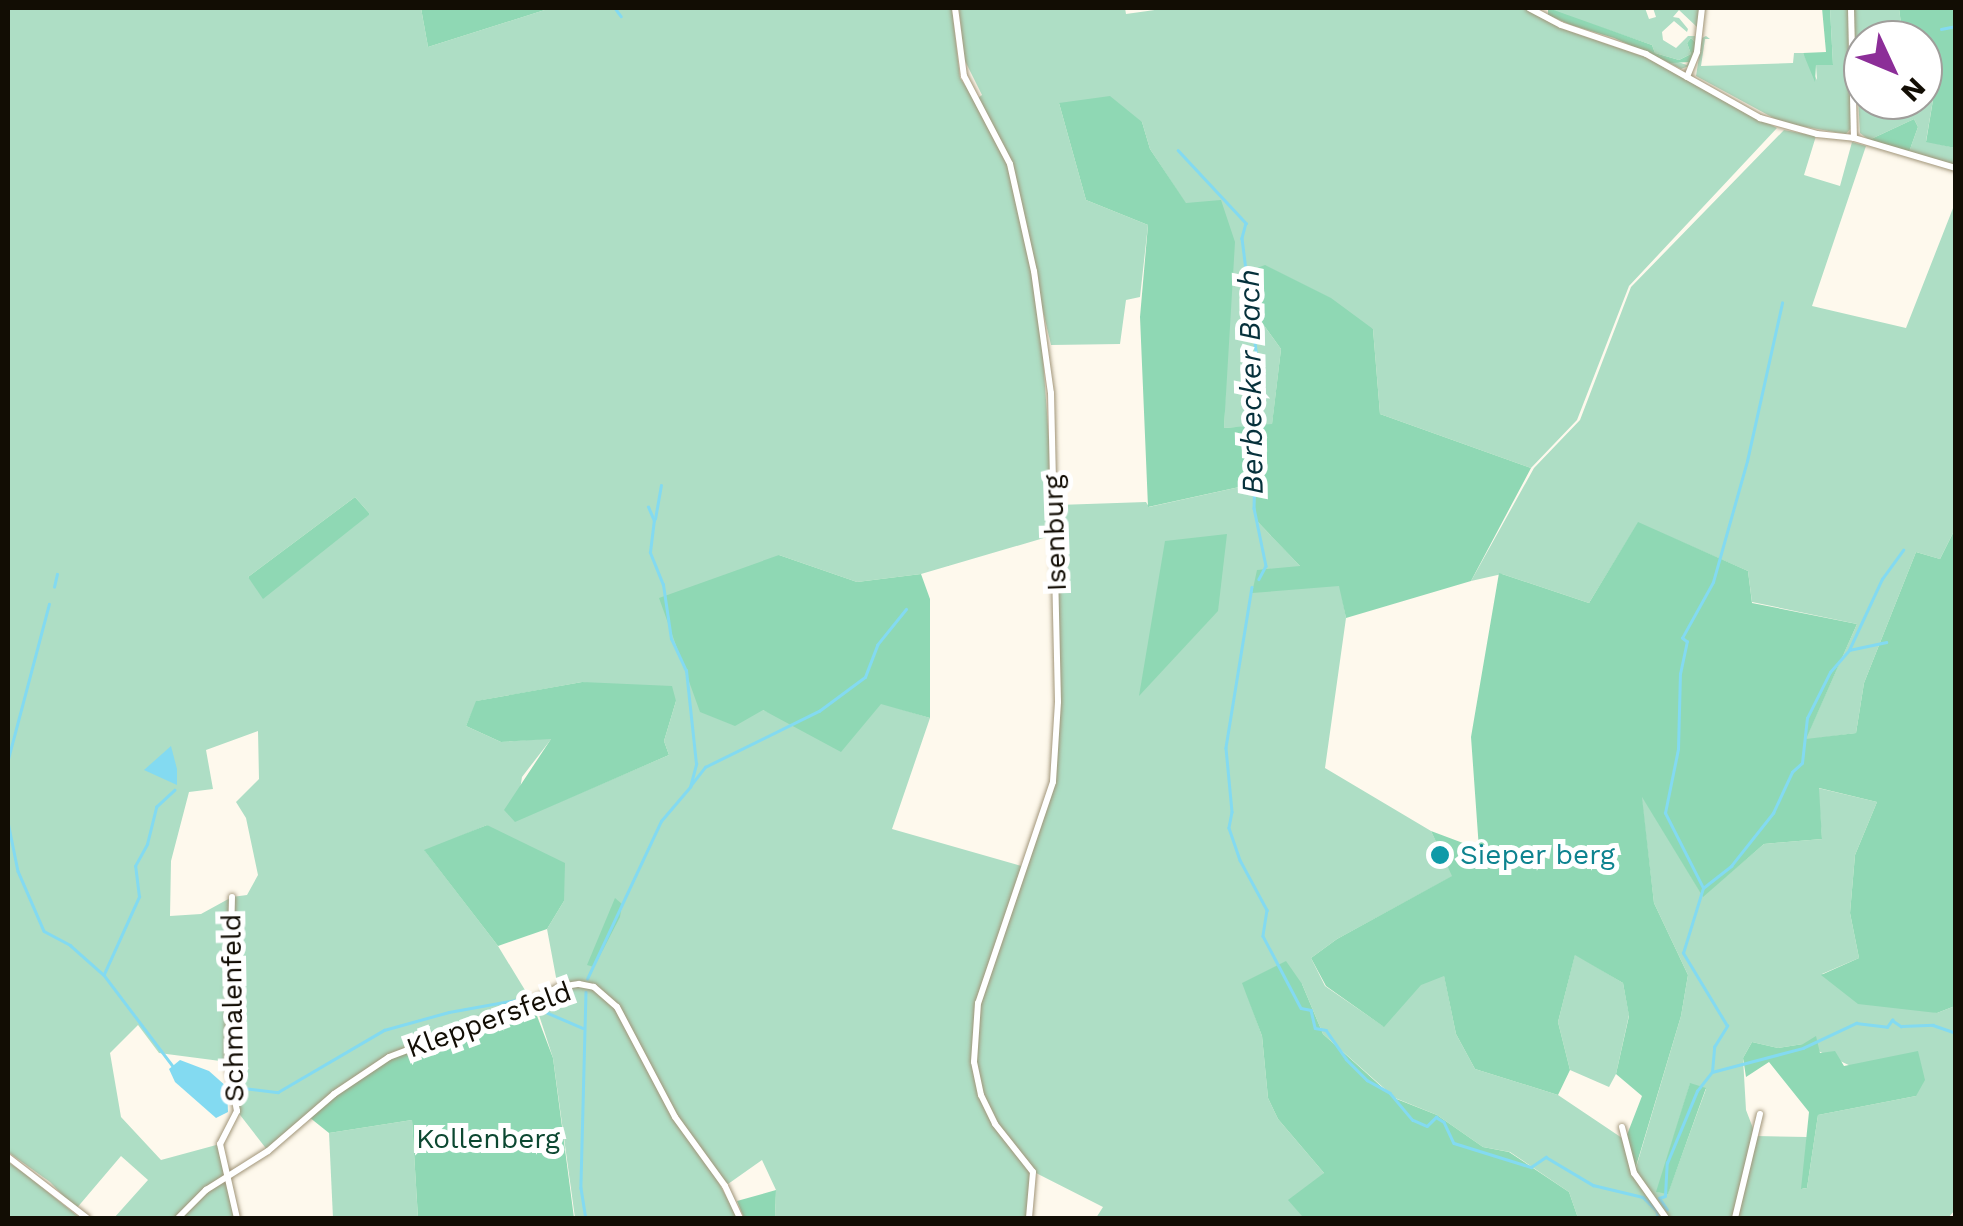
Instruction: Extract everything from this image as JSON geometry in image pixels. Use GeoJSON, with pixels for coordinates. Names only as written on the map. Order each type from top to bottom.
{"type":"FeatureCollection","features":[{"type":"Feature","properties":{"kind":"street","name":"Isenburg"},"geometry":{"type":"LineString","coordinates":[[955,8],[964,76],[1010,164],[1048,344],[1056,600],[1054,782],[978,1003],[974,1062],[981,1095],[995,1124],[1033,1172],[1029,1218]]}},
{"type":"Feature","properties":{"kind":"street"},"geometry":{"type":"LineString","coordinates":[[1529,8],[1630,47],[1772,122],[1854,138],[1956,168]]}},
{"type":"Feature","properties":{"kind":"street"},"geometry":{"type":"LineString","coordinates":[[1687,77],[1697,52],[1702,8]]}},
{"type":"Feature","properties":{"kind":"street"},"geometry":{"type":"LineString","coordinates":[[1851,8],[1854,138]]}},
{"type":"Feature","properties":{"kind":"street","name":"Schmalenfeld"},"geometry":{"type":"LineString","coordinates":[[227,1176],[220,1144],[237,1111],[228,1062],[232,897]]}},
{"type":"Feature","properties":{"kind":"street","name":"Kleppersfeld"},"geometry":{"type":"LineString","coordinates":[[178,1218],[227,1176],[268,1151],[334,1094],[389,1058],[559,988],[580,984],[594,986],[617,1006],[627,1033],[699,1150],[726,1186],[740,1218]]}},
{"type":"Feature","properties":{"kind":"street"},"geometry":{"type":"LineString","coordinates":[[1735,1218],[1760,1114]]}},
{"type":"Feature","properties":{"kind":"street"},"geometry":{"type":"LineString","coordinates":[[1622,1127],[1634,1173],[1666,1218]]}},
{"type":"Feature","properties":{"kind":"street"},"geometry":{"type":"LineString","coordinates":[[8,1157],[88,1218]]}},
{"type":"Feature","properties":{"kind":"street"},"geometry":{"type":"LineString","coordinates":[[227,1176],[237,1218]]}},
{"type":"Feature","properties":{"kind":"green space"},"geometry":{"type":"Polygon","coordinates":[[[8,8],[421,8],[428,47],[551,8],[952,8],[960,78],[975,100],[982,95],[964,59],[959,8],[1125,8],[1126,14],[1169,8],[1524,8],[1560,28],[1645,57],[1777,128],[1629,286],[1577,420],[1531,468],[1380,414],[1373,329],[1250,306],[1281,349],[1272,425],[1224,428],[1227,352],[1186,204],[1150,149],[1142,122],[1059,103],[1086,200],[1148,225],[1140,297],[1126,300],[1120,344],[1051,345],[1038,290],[1055,523],[1058,505],[1146,502],[1149,507],[1253,484],[1256,520],[1301,567],[1340,586],[1346,618],[1325,768],[1431,831],[1453,876],[1337,939],[1311,958],[1325,986],[1383,1026],[1421,984],[1444,975],[1456,1034],[1475,1069],[1558,1095],[1625,1140],[1635,1171],[1681,1016],[1688,975],[1654,903],[1641,794],[1703,896],[1764,844],[1822,839],[1818,788],[1877,802],[1855,855],[1850,913],[1859,958],[1822,974],[1937,1013],[1955,1006],[1955,1210],[1948,1218],[1578,1218],[1569,1192],[1510,1152],[1483,1147],[1437,1115],[1395,1098],[1323,1034],[1302,984],[1243,983],[1262,1036],[1268,1098],[1278,1119],[1324,1173],[1306,1218],[1096,1218],[1103,1207],[1034,1172],[1029,1218],[775,1218],[776,1190],[762,1160],[728,1184],[705,1158],[738,1218],[575,1218],[553,1058],[537,1009],[389,1057],[268,1151],[237,1111],[228,1062],[159,1053],[138,1025],[110,1053],[121,1117],[161,1160],[220,1144],[237,1218],[114,1218],[148,1180],[121,1156],[76,1209],[50,1182],[8,1152],[8,8]],[[355,497],[248,578],[370,514],[355,497]],[[1054,535],[921,574],[857,582],[779,555],[763,710],[793,723],[881,703],[930,718],[892,829],[1025,867],[1053,782],[1057,736],[1054,535]],[[582,682],[477,701],[466,726],[501,742],[552,738],[522,777],[515,821],[669,755],[664,741],[676,701],[582,682]],[[258,731],[206,750],[213,789],[189,792],[171,861],[170,916],[201,914],[232,897],[247,895],[258,875],[246,818],[236,802],[259,779],[258,731]],[[487,825],[425,851],[498,946],[531,1000],[558,988],[547,929],[564,901],[487,825]],[[1752,1042],[1743,1058],[1746,1110],[1756,1136],[1807,1137],[1802,1189],[1807,1188],[1818,1115],[1916,1096],[1803,1044],[1778,1048],[1752,1042]],[[1690,1084],[1657,1192],[1668,1193],[1706,1089],[1690,1084]]]}},
{"type":"Feature","properties":{"kind":"green space"},"geometry":{"type":"Polygon","coordinates":[[[421,8],[551,8],[428,47],[421,8]]]}},
{"type":"Feature","properties":{"kind":"green space"},"geometry":{"type":"Polygon","coordinates":[[[1548,8],[1652,45],[1655,53],[1679,60],[1691,54],[1687,43],[1691,38],[1696,43],[1691,62],[1670,63],[1548,15],[1548,8]]]}},
{"type":"Feature","properties":{"kind":"green space"},"geometry":{"type":"Polygon","coordinates":[[[1645,8],[1649,19],[1656,17],[1653,8],[1700,8],[1698,28],[1679,10],[1673,17],[1679,18],[1687,32],[1674,21],[1662,32],[1663,40],[1676,48],[1688,36],[1695,36],[1697,40],[1694,57],[1689,66],[1681,69],[1648,52],[1687,65],[1696,43],[1691,38],[1687,43],[1691,54],[1679,60],[1655,53],[1652,45],[1553,11],[1645,8]]]}},
{"type":"Feature","properties":{"kind":"green space"},"geometry":{"type":"Polygon","coordinates":[[[1822,8],[1830,8],[1833,65],[1816,65],[1815,82],[1803,53],[1826,52],[1822,8]]]}},
{"type":"Feature","properties":{"kind":"green space"},"geometry":{"type":"Polygon","coordinates":[[[1830,8],[1849,8],[1849,20],[1843,20],[1843,120],[1852,120],[1852,127],[1846,134],[1783,123],[1696,76],[1702,38],[1706,36],[1710,39],[1705,39],[1701,66],[1793,63],[1794,53],[1803,53],[1817,80],[1816,65],[1833,65],[1830,8]]]}},
{"type":"Feature","properties":{"kind":"green space"},"geometry":{"type":"Polygon","coordinates":[[[1853,8],[1899,8],[1900,20],[1854,20],[1853,8]]]}},
{"type":"Feature","properties":{"kind":"green space"},"geometry":{"type":"Polygon","coordinates":[[[1899,8],[1955,8],[1955,148],[1926,142],[1930,120],[1943,120],[1943,20],[1900,20],[1899,8]]]}},
{"type":"Feature","properties":{"kind":"green space"},"geometry":{"type":"Polygon","coordinates":[[[1110,96],[1142,122],[1150,149],[1186,203],[1221,200],[1235,242],[1224,428],[1272,424],[1281,349],[1250,306],[1249,271],[1265,265],[1331,298],[1373,329],[1380,414],[1531,468],[1471,581],[1346,618],[1339,586],[1252,593],[1257,570],[1300,566],[1256,520],[1253,484],[1148,507],[1140,317],[1148,225],[1086,200],[1059,103],[1110,96]]]}},
{"type":"Feature","properties":{"kind":"green space"},"geometry":{"type":"Polygon","coordinates":[[[1859,120],[1912,120],[1869,140],[1860,133],[1859,120]]]}},
{"type":"Feature","properties":{"kind":"green space"},"geometry":{"type":"Polygon","coordinates":[[[1912,120],[1918,127],[1909,152],[1869,140],[1912,120]]]}},
{"type":"Feature","properties":{"kind":"green space"},"geometry":{"type":"Polygon","coordinates":[[[1914,120],[1930,120],[1926,141],[1955,148],[1955,165],[1909,152],[1918,127],[1914,120]]]}},
{"type":"Feature","properties":{"kind":"green space"},"geometry":{"type":"Polygon","coordinates":[[[1784,130],[1816,136],[1804,175],[1840,186],[1852,142],[1866,146],[1812,306],[1906,328],[1955,203],[1955,529],[1940,559],[1916,552],[1864,683],[1856,733],[1805,740],[1857,624],[1752,602],[1748,571],[1638,523],[1589,603],[1502,574],[1471,581],[1534,468],[1580,420],[1631,287],[1784,130]]]}},
{"type":"Feature","properties":{"kind":"green space"},"geometry":{"type":"Polygon","coordinates":[[[355,497],[370,514],[263,599],[248,577],[355,497]]]}},
{"type":"Feature","properties":{"kind":"green space"},"geometry":{"type":"Polygon","coordinates":[[[1638,522],[1748,571],[1752,603],[1857,624],[1806,739],[1856,733],[1864,683],[1916,552],[1940,559],[1955,529],[1955,1006],[1937,1013],[1858,1004],[1821,975],[1859,958],[1850,913],[1855,855],[1877,802],[1819,788],[1822,839],[1764,844],[1703,897],[1642,797],[1654,903],[1688,975],[1681,1016],[1634,1173],[1625,1140],[1642,1096],[1616,1074],[1629,1016],[1623,983],[1575,955],[1558,1022],[1570,1070],[1558,1095],[1475,1069],[1456,1034],[1444,976],[1421,985],[1384,1027],[1326,986],[1311,958],[1337,939],[1452,876],[1431,831],[1479,849],[1471,737],[1499,573],[1589,603],[1638,522]]]}},
{"type":"Feature","properties":{"kind":"green space"},"geometry":{"type":"Polygon","coordinates":[[[1227,534],[1218,611],[1139,696],[1165,541],[1227,534]]]}},
{"type":"Feature","properties":{"kind":"green space"},"geometry":{"type":"Polygon","coordinates":[[[779,555],[857,582],[921,574],[930,599],[930,718],[881,704],[841,752],[763,710],[735,726],[700,712],[659,598],[779,555]]]}},
{"type":"Feature","properties":{"kind":"green space"},"geometry":{"type":"Polygon","coordinates":[[[582,682],[672,686],[676,701],[664,741],[669,755],[515,822],[504,810],[551,739],[501,742],[466,726],[476,701],[582,682]]]}},
{"type":"Feature","properties":{"kind":"green space"},"geometry":{"type":"Polygon","coordinates":[[[487,825],[565,863],[564,901],[547,929],[498,946],[424,850],[487,825]]]}},
{"type":"Feature","properties":{"kind":"green space"},"geometry":{"type":"Polygon","coordinates":[[[615,898],[622,904],[620,917],[594,967],[587,965],[615,898]]]}},
{"type":"Feature","properties":{"kind":"green space"},"geometry":{"type":"Polygon","coordinates":[[[1575,954],[1623,983],[1629,1015],[1616,1074],[1609,1087],[1570,1070],[1558,1022],[1575,954]]]}},
{"type":"Feature","properties":{"kind":"green space"},"geometry":{"type":"Polygon","coordinates":[[[1286,961],[1302,984],[1323,1034],[1394,1098],[1437,1115],[1483,1147],[1509,1152],[1569,1192],[1578,1218],[1302,1216],[1288,1200],[1324,1173],[1278,1119],[1268,1098],[1262,1036],[1242,983],[1286,961]]]}},
{"type":"Feature","properties":{"kind":"green space","name":"Kollenberg"},"geometry":{"type":"Polygon","coordinates":[[[531,1000],[553,1058],[574,1218],[418,1218],[412,1120],[329,1133],[309,1117],[389,1057],[531,1000]]]}},
{"type":"Feature","properties":{"kind":"green space"},"geometry":{"type":"Polygon","coordinates":[[[1816,1036],[1820,1053],[1835,1051],[1844,1066],[1918,1051],[1925,1080],[1916,1096],[1818,1115],[1807,1188],[1801,1189],[1809,1112],[1769,1062],[1746,1077],[1743,1058],[1752,1042],[1778,1048],[1803,1044],[1816,1036]]]}},
{"type":"Feature","properties":{"kind":"green space"},"geometry":{"type":"Polygon","coordinates":[[[1690,1083],[1706,1088],[1668,1194],[1656,1192],[1690,1083]]]}},
{"type":"Feature","properties":{"kind":"green space"},"geometry":{"type":"Polygon","coordinates":[[[412,1120],[418,1218],[333,1218],[329,1133],[412,1120]]]}},
{"type":"Feature","properties":{"kind":"green space"},"geometry":{"type":"Polygon","coordinates":[[[8,1162],[24,1173],[80,1218],[8,1218],[8,1162]]]}},
{"type":"Feature","properties":{"kind":"green space"},"geometry":{"type":"Polygon","coordinates":[[[776,1190],[775,1218],[744,1218],[737,1201],[776,1190]]]}},
{"type":"Feature","properties":{"kind":"water"},"geometry":{"type":"Polygon","coordinates":[[[171,746],[177,769],[177,785],[144,770],[171,746]]]}},
{"type":"Feature","properties":{"kind":"water"},"geometry":{"type":"Polygon","coordinates":[[[180,1060],[209,1071],[227,1087],[228,1112],[216,1118],[175,1082],[169,1069],[180,1060]]]}},
{"type":"Feature","properties":{"kind":"waterway"},"geometry":{"type":"LineString","coordinates":[[615,8],[621,16]]}},
{"type":"Feature","properties":{"kind":"waterway"},"geometry":{"type":"LineString","coordinates":[[1943,29],[1956,26]]}},
{"type":"Feature","properties":{"kind":"waterway","name":"Berbecker Bach"},"geometry":{"type":"LineString","coordinates":[[1178,150],[1246,223],[1242,238],[1257,358],[1250,395],[1256,433],[1254,508],[1266,566],[1259,579]]}},
{"type":"Feature","properties":{"kind":"waterway"},"geometry":{"type":"LineString","coordinates":[[1703,888],[1665,813],[1678,749],[1680,674],[1687,642],[1682,638],[1713,582],[1747,461],[1782,303]]}},
{"type":"Feature","properties":{"kind":"waterway"},"geometry":{"type":"LineString","coordinates":[[655,519],[661,486]]}},
{"type":"Feature","properties":{"kind":"waterway"},"geometry":{"type":"LineString","coordinates":[[587,979],[661,821],[690,787],[696,764],[686,671],[671,639],[663,585],[650,552],[654,521],[648,507]]}},
{"type":"Feature","properties":{"kind":"waterway"},"geometry":{"type":"LineString","coordinates":[[1712,1072],[1714,1047],[1727,1026],[1683,953],[1703,888],[1731,866],[1773,813],[1792,772],[1802,763],[1807,718],[1830,672],[1849,650],[1882,579],[1903,550]]}},
{"type":"Feature","properties":{"kind":"waterway"},"geometry":{"type":"LineString","coordinates":[[54,587],[57,574]]}},
{"type":"Feature","properties":{"kind":"waterway","name":"Berbecker Bach"},"geometry":{"type":"LineString","coordinates":[[1252,587],[1226,748],[1232,812],[1229,828],[1240,860],[1267,910],[1263,936],[1301,1008],[1311,1010],[1315,1028],[1326,1030],[1346,1059],[1367,1080],[1390,1093],[1413,1120],[1427,1126],[1436,1117],[1444,1122],[1454,1143],[1531,1167],[1546,1157],[1593,1185],[1643,1197],[1657,1211],[1658,1218]]}},
{"type":"Feature","properties":{"kind":"waterway"},"geometry":{"type":"LineString","coordinates":[[8,759],[49,604]]}},
{"type":"Feature","properties":{"kind":"waterway"},"geometry":{"type":"LineString","coordinates":[[691,785],[705,767],[819,711],[865,677],[877,645],[906,609]]}},
{"type":"Feature","properties":{"kind":"waterway"},"geometry":{"type":"LineString","coordinates":[[1849,650],[1886,642]]}},
{"type":"Feature","properties":{"kind":"waterway"},"geometry":{"type":"LineString","coordinates":[[104,974],[139,897],[135,866],[147,844],[156,807],[174,790]]}},
{"type":"Feature","properties":{"kind":"waterway"},"geometry":{"type":"LineString","coordinates":[[8,822],[18,871],[44,931],[70,945],[104,975],[172,1065]]}},
{"type":"Feature","properties":{"kind":"waterway"},"geometry":{"type":"LineString","coordinates":[[586,992],[581,1188],[586,1218]]}},
{"type":"Feature","properties":{"kind":"waterway"},"geometry":{"type":"LineString","coordinates":[[243,1088],[278,1092],[384,1030],[449,1012],[516,1000]]}},
{"type":"Feature","properties":{"kind":"waterway"},"geometry":{"type":"LineString","coordinates":[[534,1007],[583,1028]]}},
{"type":"Feature","properties":{"kind":"waterway"},"geometry":{"type":"LineString","coordinates":[[1667,1210],[1659,1198],[1665,1196],[1667,1163],[1697,1091],[1712,1072],[1803,1048],[1856,1023],[1887,1027],[1892,1020],[1901,1026],[1933,1025],[1956,1033]]}},
{"type":"Feature","properties":{"kind":"place","name":"Sieper berg"},"geometry":{"type":"Point","coordinates":[1440,855]}}]}
